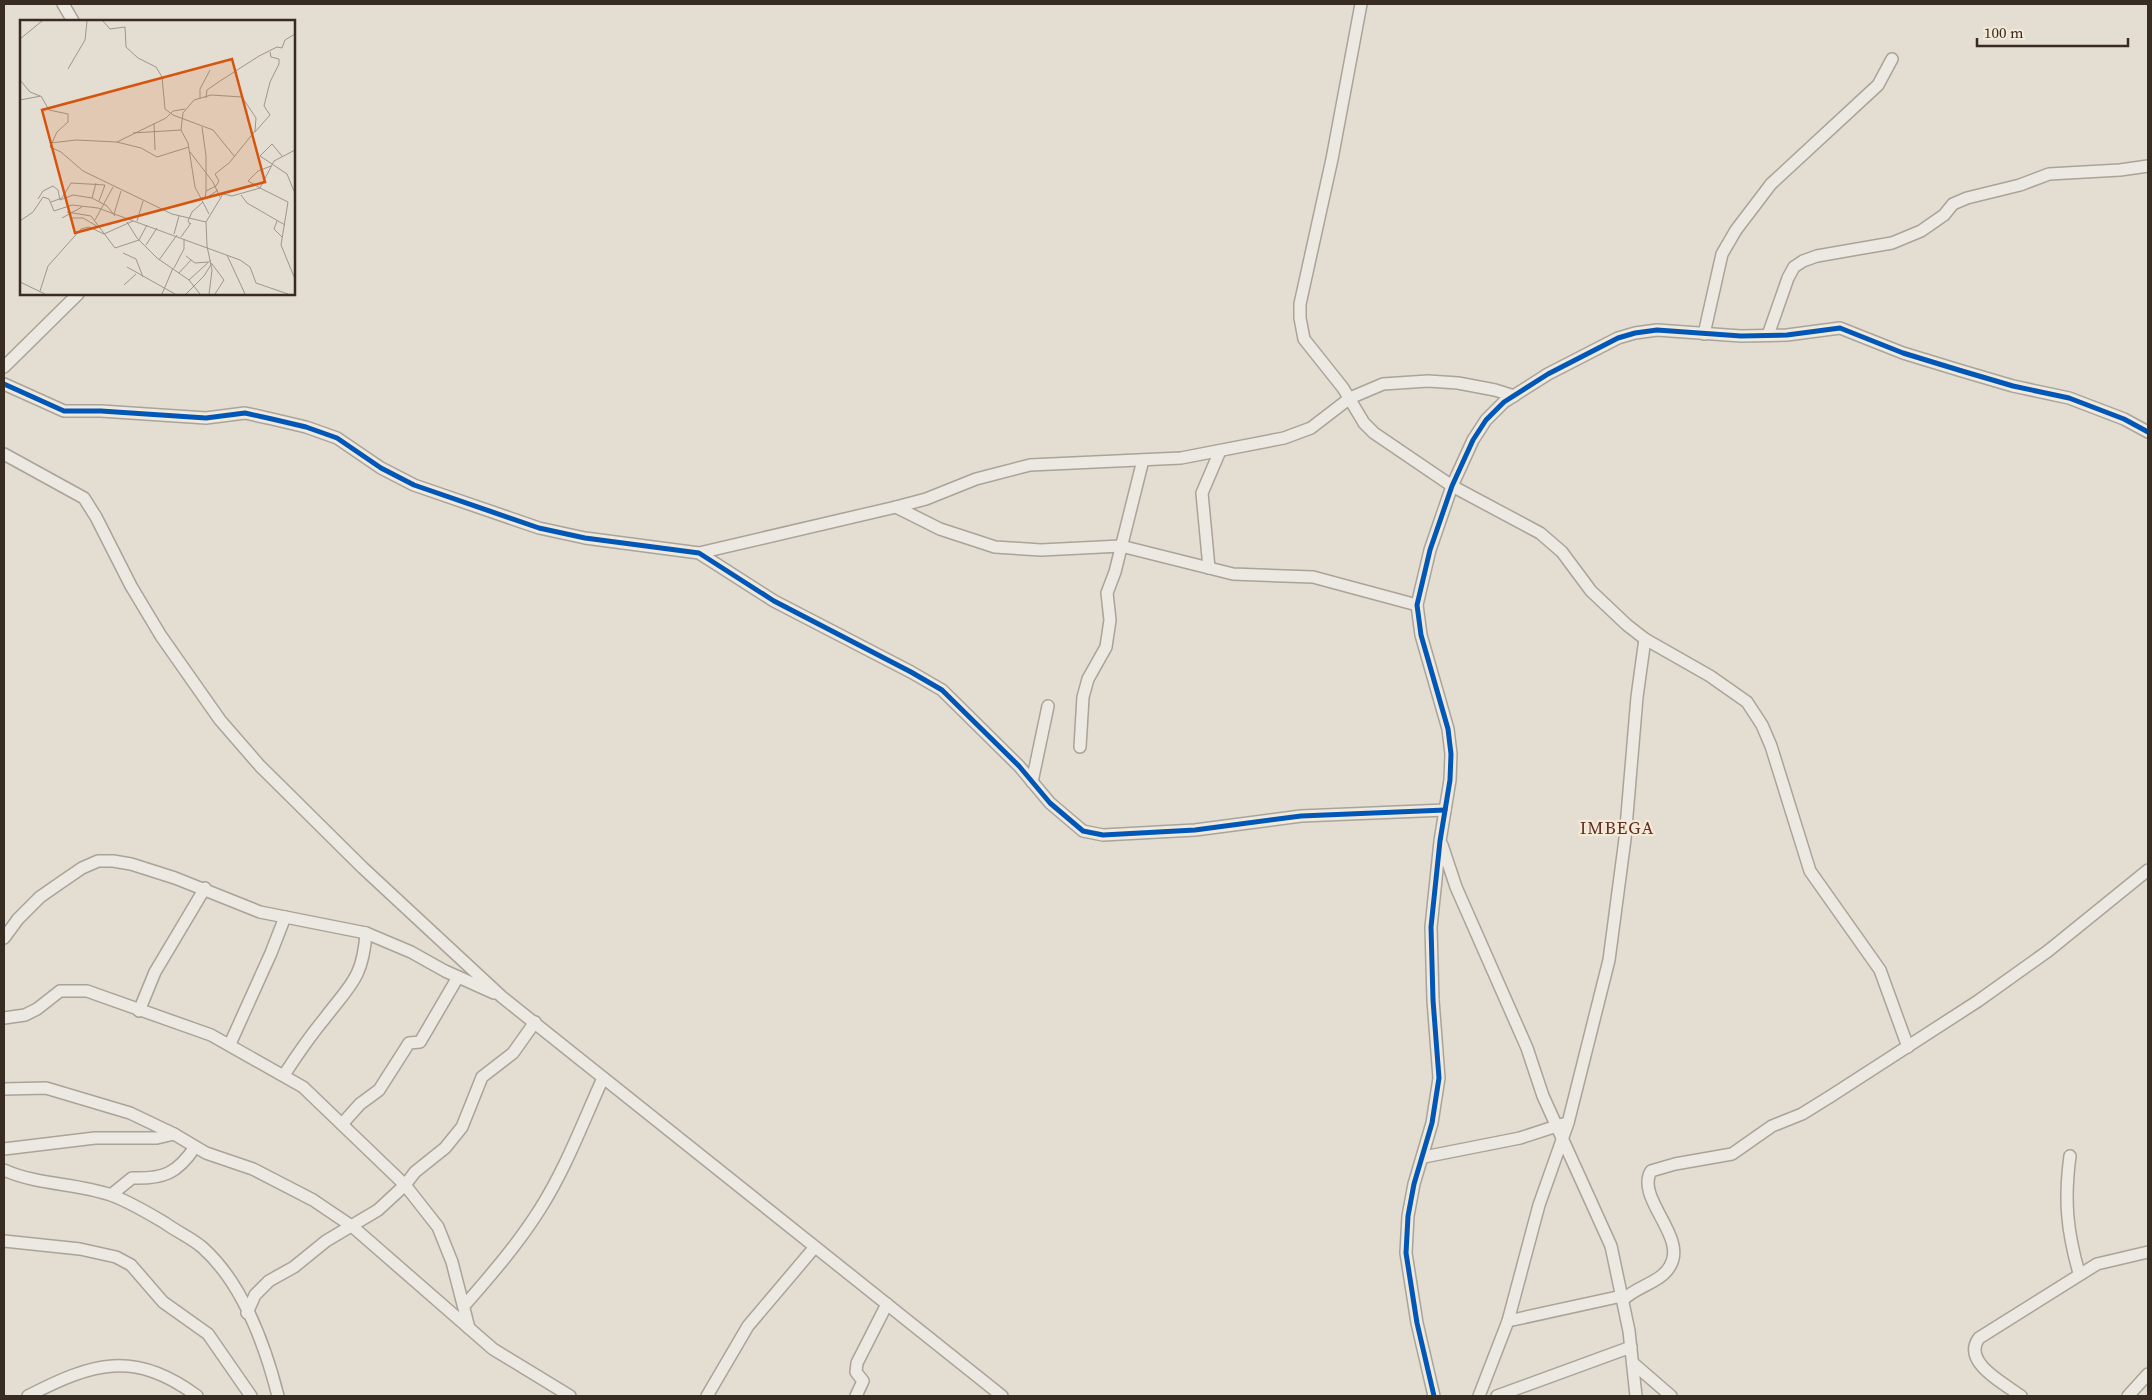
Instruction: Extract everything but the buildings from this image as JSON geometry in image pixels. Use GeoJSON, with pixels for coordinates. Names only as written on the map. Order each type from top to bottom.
{"type":"FeatureCollection","features":[{"type":"Feature","properties":{"kind":"street"},"geometry":{"type":"LineString","coordinates":[[63,4],[72,20]]}},
{"type":"Feature","properties":{"kind":"street"},"geometry":{"type":"LineString","coordinates":[[1361,4],[1332,158],[1300,304],[1300,318],[1304,340],[1350,398],[1364,423],[1374,433],[1452,486],[1540,533],[1551,542],[1591,591],[1645,639],[1735,692],[1747,702],[1756,714],[1770,746],[1810,871],[1880,970],[1908,1047]]}},
{"type":"Feature","properties":{"kind":"street"},"geometry":{"type":"LineString","coordinates":[[1704,334],[1722,254],[1736,230],[1771,184],[1875,89],[1892,59]]}},
{"type":"Feature","properties":{"kind":"street"},"geometry":{"type":"LineString","coordinates":[[1768,335],[1788,278],[1794,267],[1803,260],[1892,243],[1921,231],[1944,215],[1953,204],[1975,196],[2020,185],[2049,174],[2120,170],[2148,166]]}},
{"type":"Feature","properties":{"kind":"street"},"geometry":{"type":"LineString","coordinates":[[4,367],[77,295]]}},
{"type":"Feature","properties":{"kind":"street"},"geometry":{"type":"LineString","coordinates":[[1434,1396],[1417,1324],[1406,1262],[1408,1216],[1414,1184],[1424,1157],[1436,1104],[1439,1078],[1433,1000],[1431,927],[1440,841],[1451,767],[1448,729],[1421,635],[1417,605],[1430,550],[1452,486],[1480,429],[1494,411],[1514,396],[1548,374],[1618,338],[1646,331],[1768,335],[1802,334],[1828,328],[1850,330],[1903,353],[2012,386],[2078,401],[2124,419],[2148,432]]}},
{"type":"Feature","properties":{"kind":"street"},"geometry":{"type":"LineString","coordinates":[[4,384],[51,406],[69,411],[101,411],[206,418],[245,413],[264,416],[306,427],[337,438],[381,468],[414,485],[539,528],[586,538],[699,553],[896,507],[976,479],[1030,465],[1181,458],[1259,444],[1311,428],[1350,398],[1383,384],[1428,381],[1478,386],[1514,396]]}},
{"type":"Feature","properties":{"kind":"street"},"geometry":{"type":"LineString","coordinates":[[1209,568],[1202,492],[1220,451]]}},
{"type":"Feature","properties":{"kind":"street"},"geometry":{"type":"LineString","coordinates":[[4,454],[84,498],[96,517],[131,586],[161,636],[220,720],[260,766],[363,868],[502,997],[681,1138],[814,1248],[1002,1396]]}},
{"type":"Feature","properties":{"kind":"street"},"geometry":{"type":"LineString","coordinates":[[1080,747],[1083,697],[1088,679],[1106,647],[1110,620],[1107,593],[1115,572],[1143,460]]}},
{"type":"Feature","properties":{"kind":"street"},"geometry":{"type":"LineString","coordinates":[[896,507],[940,529],[995,546],[1041,550],[1121,546],[1233,574],[1313,577],[1417,605]]}},
{"type":"Feature","properties":{"kind":"street"},"geometry":{"type":"LineString","coordinates":[[699,553],[774,601],[912,672],[942,690],[1083,831],[1103,835],[1195,830],[1301,816],[1445,810]]}},
{"type":"Feature","properties":{"kind":"street"},"geometry":{"type":"LineString","coordinates":[[1479,1396],[1508,1321],[1539,1205],[1562,1137],[1562,1124],[1598,1008],[1611,945],[1625,839],[1637,697],[1645,639]]}},
{"type":"Feature","properties":{"kind":"street"},"geometry":{"type":"LineString","coordinates":[[1032,782],[1048,706]]}},
{"type":"Feature","properties":{"kind":"street"},"geometry":{"type":"LineString","coordinates":[[1440,841],[1456,887],[1527,1048],[1543,1096],[1562,1124]]}},
{"type":"Feature","properties":{"kind":"street"},"geometry":{"type":"LineString","coordinates":[[4,938],[18,919],[40,897],[82,868],[98,862],[131,864],[205,888],[240,904],[285,917],[335,925],[366,933],[410,952],[502,997]]}},
{"type":"Feature","properties":{"kind":"street"},"geometry":{"type":"LineString","coordinates":[[1508,1321],[1623,1298],[1667,1271],[1674,1256],[1669,1235],[1649,1189],[1648,1179],[1651,1172],[1662,1166],[1732,1154],[1772,1126],[1802,1114],[1908,1047],[2048,951],[2148,870]]}},
{"type":"Feature","properties":{"kind":"street"},"geometry":{"type":"LineString","coordinates":[[139,1011],[162,960],[205,888]]}},
{"type":"Feature","properties":{"kind":"street"},"geometry":{"type":"LineString","coordinates":[[230,1044],[285,917]]}},
{"type":"Feature","properties":{"kind":"street"},"geometry":{"type":"LineString","coordinates":[[284,1074],[325,1016],[354,982],[363,960],[366,933]]}},
{"type":"Feature","properties":{"kind":"street"},"geometry":{"type":"LineString","coordinates":[[342,1124],[360,1104],[379,1090],[410,1041],[420,1042],[458,977]]}},
{"type":"Feature","properties":{"kind":"street"},"geometry":{"type":"LineString","coordinates":[[4,1018],[25,1015],[37,1009],[60,991],[69,990],[95,993],[139,1011],[202,1032],[230,1044],[284,1074],[312,1093],[406,1185],[438,1227],[445,1240],[469,1328]]}},
{"type":"Feature","properties":{"kind":"street"},"geometry":{"type":"LineString","coordinates":[[248,1313],[255,1296],[269,1281],[310,1256],[326,1241],[378,1210],[406,1185],[415,1172],[454,1139],[467,1119],[482,1077],[512,1052],[535,1022]]}},
{"type":"Feature","properties":{"kind":"street"},"geometry":{"type":"LineString","coordinates":[[464,1306],[517,1242],[541,1208],[569,1156],[603,1078]]}},
{"type":"Feature","properties":{"kind":"street"},"geometry":{"type":"LineString","coordinates":[[4,1089],[46,1088],[130,1114],[174,1134],[206,1153],[262,1174],[313,1200],[353,1226],[493,1349],[570,1396]]}},
{"type":"Feature","properties":{"kind":"street"},"geometry":{"type":"LineString","coordinates":[[1424,1157],[1520,1138],[1562,1124]]}},
{"type":"Feature","properties":{"kind":"street"},"geometry":{"type":"LineString","coordinates":[[4,1149],[96,1138],[157,1138],[174,1134]]}},
{"type":"Feature","properties":{"kind":"street"},"geometry":{"type":"LineString","coordinates":[[1562,1137],[1611,1246],[1623,1298],[1634,1364],[1636,1396]]}},
{"type":"Feature","properties":{"kind":"street"},"geometry":{"type":"LineString","coordinates":[[112,1195],[132,1178],[152,1179],[173,1172],[195,1147]]}},
{"type":"Feature","properties":{"kind":"street"},"geometry":{"type":"LineString","coordinates":[[2070,1156],[2066,1191],[2066,1220],[2069,1241],[2079,1274]]}},
{"type":"Feature","properties":{"kind":"street"},"geometry":{"type":"LineString","coordinates":[[4,1170],[18,1177],[81,1187],[112,1195],[143,1210],[201,1247],[228,1277],[248,1313],[265,1353],[278,1396]]}},
{"type":"Feature","properties":{"kind":"street"},"geometry":{"type":"LineString","coordinates":[[4,1241],[80,1249],[116,1258],[131,1265],[163,1302],[208,1334],[251,1396]]}},
{"type":"Feature","properties":{"kind":"street"},"geometry":{"type":"LineString","coordinates":[[707,1396],[748,1326],[814,1248]]}},
{"type":"Feature","properties":{"kind":"street"},"geometry":{"type":"LineString","coordinates":[[2021,1396],[1981,1365],[1974,1351],[1975,1343],[1984,1334],[2028,1309],[2079,1274],[2111,1259],[2148,1252]]}},
{"type":"Feature","properties":{"kind":"street"},"geometry":{"type":"LineString","coordinates":[[856,1396],[863,1381],[856,1372],[857,1363],[887,1304]]}},
{"type":"Feature","properties":{"kind":"street"},"geometry":{"type":"LineString","coordinates":[[1497,1396],[1631,1347]]}},
{"type":"Feature","properties":{"kind":"street"},"geometry":{"type":"LineString","coordinates":[[1634,1364],[1671,1396]]}},
{"type":"Feature","properties":{"kind":"street"},"geometry":{"type":"LineString","coordinates":[[28,1396],[98,1366],[127,1366],[153,1372],[170,1379],[197,1396]]}},
{"type":"Feature","properties":{"kind":"street"},"geometry":{"type":"LineString","coordinates":[[2128,1396],[2148,1374]]}},
{"type":"Feature","properties":{"kind":"cycle path"},"geometry":{"type":"LineString","coordinates":[[1434,1396],[1417,1323],[1406,1253],[1408,1216],[1414,1184],[1432,1123],[1439,1078],[1433,1000],[1431,927],[1440,841],[1450,780],[1451,754],[1448,729],[1421,635],[1417,605],[1430,550],[1452,486],[1473,440],[1486,420],[1504,402],[1548,374],[1618,338],[1635,333],[1657,330],[1741,336],[1787,335],[1840,328],[1903,353],[2013,386],[2069,398],[2124,419],[2148,432]]}},
{"type":"Feature","properties":{"kind":"cycle path"},"geometry":{"type":"LineString","coordinates":[[4,384],[64,411],[101,411],[206,418],[245,413],[306,427],[337,438],[381,468],[414,485],[539,528],[585,538],[699,553],[774,601],[942,690],[1019,766],[1050,803],[1083,831],[1103,835],[1195,830],[1301,816],[1445,810]]}},
{"type":"Feature","properties":{"kind":"district","name":"IMBEGA"},"geometry":{"type":"Point","coordinates":[1617,828]}}]}
